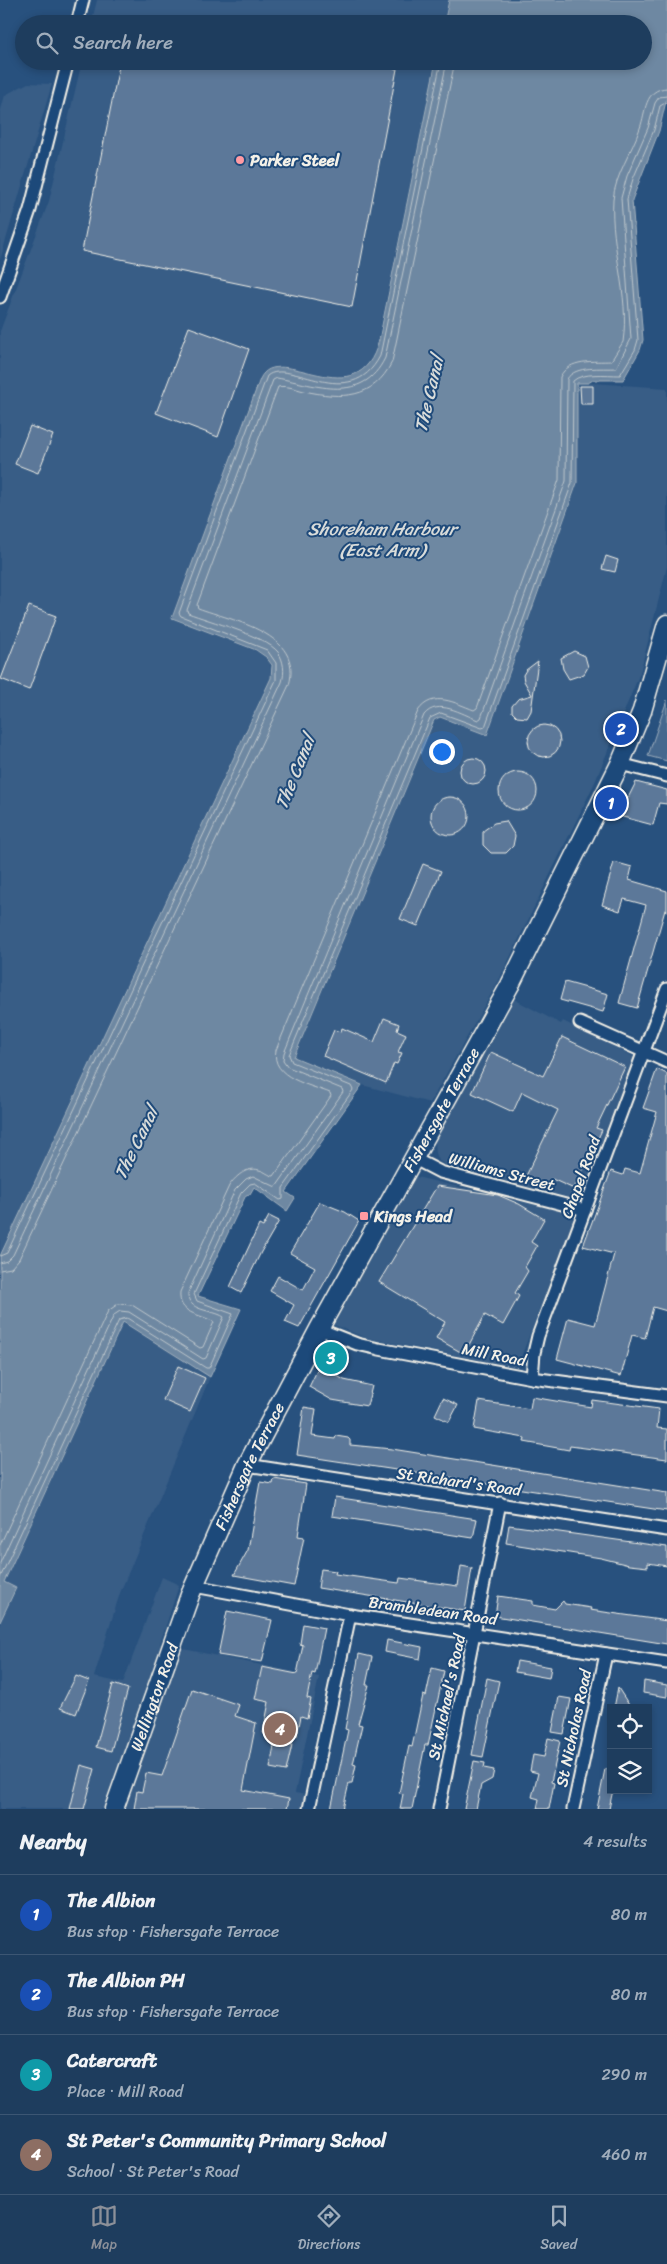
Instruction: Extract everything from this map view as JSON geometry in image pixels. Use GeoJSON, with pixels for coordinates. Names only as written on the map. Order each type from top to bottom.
{"type":"FeatureCollection","features":[{"type":"Feature","properties":{"kind":"main road","name":"Fishersgate Terrace"},"geometry":{"type":"LineString","coordinates":[[194,1586],[247,1465],[319,1329],[510,986],[620,764],[642,711],[667,624]]}},
{"type":"Feature","properties":{"kind":"main road","name":"Wellington Road"},"geometry":{"type":"LineString","coordinates":[[114,1809],[194,1586]]}},
{"type":"Feature","properties":{"kind":"street"},"geometry":{"type":"LineString","coordinates":[[79,15],[83,0]]}},
{"type":"Feature","properties":{"kind":"street"},"geometry":{"type":"LineString","coordinates":[[0,297],[30,210],[66,70]]}},
{"type":"Feature","properties":{"kind":"street"},"geometry":{"type":"LineString","coordinates":[[620,764],[667,776]]}},
{"type":"Feature","properties":{"kind":"street","name":"Chapel Road"},"geometry":{"type":"LineString","coordinates":[[532,1378],[534,1353],[538,1336],[667,989]]}},
{"type":"Feature","properties":{"kind":"street"},"geometry":{"type":"LineString","coordinates":[[580,1023],[667,1062]]}},
{"type":"Feature","properties":{"kind":"street","name":"Williams Street"},"geometry":{"type":"LineString","coordinates":[[413,1158],[440,1172],[585,1210]]}},
{"type":"Feature","properties":{"kind":"street","name":"Mill Road"},"geometry":{"type":"LineString","coordinates":[[319,1329],[364,1346],[532,1378],[667,1396]]}},
{"type":"Feature","properties":{"kind":"street","name":"St Richard's Road"},"geometry":{"type":"LineString","coordinates":[[247,1465],[667,1530]]}},
{"type":"Feature","properties":{"kind":"street","name":"St Michael's Road"},"geometry":{"type":"LineString","coordinates":[[439,1809],[476,1633],[500,1503]]}},
{"type":"Feature","properties":{"kind":"street","name":"Brambledean Road"},"geometry":{"type":"LineString","coordinates":[[194,1586],[350,1615],[667,1663]]}},
{"type":"Feature","properties":{"kind":"street"},"geometry":{"type":"LineString","coordinates":[[308,1809],[350,1615]]}},
{"type":"Feature","properties":{"kind":"street","name":"St Nicholas Road"},"geometry":{"type":"LineString","coordinates":[[573,1809],[606,1654]]}},
{"type":"Feature","properties":{"kind":"shaded area"},"geometry":{"type":"Polygon","coordinates":[[[97,0],[449,0],[446,15],[93,15],[97,0]]]}},
{"type":"Feature","properties":{"kind":"shaded area"},"geometry":{"type":"Polygon","coordinates":[[[80,70],[434,70],[375,354],[365,368],[347,377],[332,377],[277,366],[263,373],[172,618],[261,653],[270,662],[272,675],[0,1256],[0,331],[49,201],[80,70]]]}},
{"type":"Feature","properties":{"kind":"shaded area"},"geometry":{"type":"Polygon","coordinates":[[[28,83],[52,84],[0,260],[0,113],[5,95],[28,83]]]}},
{"type":"Feature","properties":{"kind":"shaded area"},"geometry":{"type":"Polygon","coordinates":[[[577,382],[667,388],[667,567],[640,673],[595,782],[499,980],[430,1103],[362,1085],[294,1057],[434,720],[440,717],[487,735],[577,483],[577,382]]]}},
{"type":"Feature","properties":{"kind":"shaded area"},"geometry":{"type":"Polygon","coordinates":[[[667,700],[667,761],[648,756],[667,700]]]}},
{"type":"Feature","properties":{"kind":"shaded area"},"geometry":{"type":"Polygon","coordinates":[[[510,997],[561,1024],[563,1021],[636,1058],[582,1201],[448,1166],[439,1161],[436,1153],[435,1140],[510,997]]]}},
{"type":"Feature","properties":{"kind":"shaded area"},"geometry":{"type":"Polygon","coordinates":[[[412,1176],[567,1212],[574,1221],[517,1367],[366,1338],[334,1325],[412,1176]]]}},
{"type":"Feature","properties":{"kind":"shaded area"},"geometry":{"type":"Polygon","coordinates":[[[123,1321],[210,1377],[120,1593],[94,1677],[123,1683],[162,1577],[179,1585],[160,1644],[319,1677],[295,1793],[306,1795],[304,1809],[0,1809],[0,1622],[15,1588],[4,1582],[123,1321]]]}},
{"type":"Feature","properties":{"kind":"water","name":"Shoreham Harbour (East Arm)"},"geometry":{"type":"Polygon","coordinates":[[[449,0],[667,0],[667,97],[659,131],[632,200],[643,340],[640,350],[623,380],[593,380],[588,383],[577,383],[577,483],[487,735],[440,717],[434,720],[294,1057],[362,1085],[286,1192],[295,1198],[287,1211],[254,1187],[250,1194],[246,1195],[198,1296],[241,1309],[210,1377],[123,1322],[4,1582],[16,1588],[0,1622],[0,1256],[271,678],[272,665],[266,657],[256,650],[172,618],[260,379],[269,369],[283,367],[337,377],[354,374],[369,363],[379,340],[434,70],[652,70],[652,15],[446,15],[449,0]]]}},
{"type":"Feature","properties":{"kind":"building","name":"Parker Steel"},"geometry":{"type":"Polygon","coordinates":[[[118,70],[397,70],[352,307],[82,251],[118,70]]]}},
{"type":"Feature","properties":{"kind":"building"},"geometry":{"type":"Polygon","coordinates":[[[189,327],[249,349],[218,437],[156,413],[189,327]]]}},
{"type":"Feature","properties":{"kind":"building"},"geometry":{"type":"Polygon","coordinates":[[[580,386],[593,386],[593,404],[581,404],[580,386]]]}},
{"type":"Feature","properties":{"kind":"building"},"geometry":{"type":"Polygon","coordinates":[[[30,426],[53,435],[38,473],[15,464],[30,426]]]}},
{"type":"Feature","properties":{"kind":"building"},"geometry":{"type":"Polygon","coordinates":[[[606,556],[618,560],[615,572],[602,569],[606,556]]]}},
{"type":"Feature","properties":{"kind":"building"},"geometry":{"type":"Polygon","coordinates":[[[29,606],[56,616],[29,690],[1,679],[29,606]]]}},
{"type":"Feature","properties":{"kind":"building"},"geometry":{"type":"Polygon","coordinates":[[[574,651],[585,656],[588,667],[584,674],[569,679],[563,669],[561,658],[574,651]]]}},
{"type":"Feature","properties":{"kind":"building"},"geometry":{"type":"Polygon","coordinates":[[[538,661],[531,711],[527,718],[517,717],[512,712],[512,706],[518,699],[532,695],[524,681],[523,675],[526,670],[538,661]]]}},
{"type":"Feature","properties":{"kind":"building"},"geometry":{"type":"Polygon","coordinates":[[[544,725],[550,726],[555,730],[559,735],[559,747],[555,752],[550,756],[544,757],[538,756],[533,752],[529,747],[528,741],[529,735],[533,730],[538,726],[544,725]]]}},
{"type":"Feature","properties":{"kind":"building"},"geometry":{"type":"Polygon","coordinates":[[[473,758],[482,762],[486,771],[482,780],[473,784],[464,780],[460,771],[464,762],[473,758]]]}},
{"type":"Feature","properties":{"kind":"building"},"geometry":{"type":"Polygon","coordinates":[[[518,772],[532,777],[537,791],[532,805],[518,810],[504,805],[499,791],[504,777],[518,772]]]}},
{"type":"Feature","properties":{"kind":"building"},"geometry":{"type":"Polygon","coordinates":[[[636,782],[667,790],[667,804],[659,803],[653,825],[608,813],[612,804],[624,806],[636,782]]]}},
{"type":"Feature","properties":{"kind":"building"},"geometry":{"type":"Polygon","coordinates":[[[450,797],[457,798],[463,803],[468,809],[468,823],[463,829],[457,834],[450,835],[443,834],[437,829],[432,823],[431,816],[432,809],[437,803],[443,798],[450,797]]]}},
{"type":"Feature","properties":{"kind":"building"},"geometry":{"type":"Polygon","coordinates":[[[506,821],[515,836],[513,846],[506,853],[491,853],[483,845],[483,831],[494,823],[506,821]]]}},
{"type":"Feature","properties":{"kind":"building"},"geometry":{"type":"Polygon","coordinates":[[[614,862],[632,867],[629,880],[667,891],[667,911],[665,910],[637,1008],[619,1003],[646,905],[624,899],[620,911],[602,905],[614,862]]]}},
{"type":"Feature","properties":{"kind":"building"},"geometry":{"type":"Polygon","coordinates":[[[423,864],[441,871],[418,926],[400,919],[423,864]]]}},
{"type":"Feature","properties":{"kind":"building"},"geometry":{"type":"Polygon","coordinates":[[[565,982],[608,994],[603,1012],[560,1000],[565,982]]]}},
{"type":"Feature","properties":{"kind":"building"},"geometry":{"type":"Polygon","coordinates":[[[384,1018],[399,1024],[397,1030],[406,1034],[398,1052],[402,1053],[397,1064],[394,1063],[386,1083],[323,1056],[334,1030],[341,1032],[342,1028],[374,1042],[384,1018]]]}},
{"type":"Feature","properties":{"kind":"building"},"geometry":{"type":"Polygon","coordinates":[[[562,1037],[625,1067],[596,1128],[602,1130],[574,1189],[552,1179],[548,1186],[526,1176],[558,1110],[522,1092],[513,1112],[472,1093],[491,1052],[543,1076],[562,1037]]]}},
{"type":"Feature","properties":{"kind":"building"},"geometry":{"type":"Polygon","coordinates":[[[657,1069],[667,1074],[667,1311],[653,1307],[645,1338],[632,1335],[621,1376],[557,1359],[568,1318],[595,1325],[614,1254],[583,1246],[611,1171],[623,1175],[625,1169],[640,1173],[657,1112],[643,1108],[657,1069]]]}},
{"type":"Feature","properties":{"kind":"building"},"geometry":{"type":"Polygon","coordinates":[[[437,1186],[498,1195],[519,1204],[544,1219],[531,1242],[537,1246],[525,1267],[528,1271],[515,1293],[519,1296],[503,1325],[485,1315],[464,1354],[436,1338],[445,1322],[379,1282],[437,1186]]]}},
{"type":"Feature","properties":{"kind":"building"},"geometry":{"type":"Polygon","coordinates":[[[320,1202],[345,1212],[359,1221],[299,1328],[285,1322],[294,1305],[270,1291],[278,1276],[303,1290],[315,1267],[290,1253],[320,1202]]]}},
{"type":"Feature","properties":{"kind":"building"},"geometry":{"type":"Polygon","coordinates":[[[269,1216],[279,1221],[241,1293],[230,1287],[259,1225],[263,1227],[269,1216]]]}},
{"type":"Feature","properties":{"kind":"building"},"geometry":{"type":"Polygon","coordinates":[[[329,1346],[342,1350],[331,1372],[344,1380],[372,1386],[367,1406],[332,1400],[309,1387],[329,1346]]]}},
{"type":"Feature","properties":{"kind":"building"},"geometry":{"type":"Polygon","coordinates":[[[178,1366],[205,1378],[190,1412],[163,1400],[178,1366]]]}},
{"type":"Feature","properties":{"kind":"building"},"geometry":{"type":"Polygon","coordinates":[[[532,1397],[591,1407],[592,1400],[659,1409],[657,1428],[667,1429],[667,1459],[570,1446],[569,1450],[524,1442],[525,1438],[474,1429],[479,1401],[530,1409],[532,1397]]]}},
{"type":"Feature","properties":{"kind":"building"},"geometry":{"type":"Polygon","coordinates":[[[443,1398],[458,1405],[449,1422],[435,1415],[443,1398]]]}},
{"type":"Feature","properties":{"kind":"building"},"geometry":{"type":"Polygon","coordinates":[[[304,1407],[316,1409],[312,1436],[335,1439],[336,1436],[348,1438],[350,1445],[392,1449],[667,1493],[667,1511],[297,1455],[304,1407]]]}},
{"type":"Feature","properties":{"kind":"building"},"geometry":{"type":"Polygon","coordinates":[[[274,1479],[306,1484],[298,1536],[304,1537],[294,1586],[234,1575],[248,1550],[260,1482],[273,1484],[274,1479]]]}},
{"type":"Feature","properties":{"kind":"building"},"geometry":{"type":"Polygon","coordinates":[[[335,1497],[477,1519],[473,1538],[332,1516],[335,1497]]]}},
{"type":"Feature","properties":{"kind":"building"},"geometry":{"type":"Polygon","coordinates":[[[509,1525],[667,1547],[667,1566],[648,1563],[648,1567],[629,1565],[601,1558],[506,1543],[509,1525]]]}},
{"type":"Feature","properties":{"kind":"building"},"geometry":{"type":"Polygon","coordinates":[[[461,1566],[472,1568],[465,1611],[318,1588],[321,1569],[336,1571],[335,1574],[399,1583],[400,1578],[458,1586],[461,1566]]]}},
{"type":"Feature","properties":{"kind":"building"},"geometry":{"type":"Polygon","coordinates":[[[498,1596],[533,1601],[533,1605],[555,1609],[563,1601],[565,1604],[591,1608],[590,1610],[667,1621],[667,1644],[495,1616],[498,1596]]]}},
{"type":"Feature","properties":{"kind":"building"},"geometry":{"type":"Polygon","coordinates":[[[227,1611],[272,1620],[262,1662],[218,1655],[227,1611]]]}},
{"type":"Feature","properties":{"kind":"building"},"geometry":{"type":"Polygon","coordinates":[[[303,1624],[324,1628],[315,1674],[312,1673],[307,1698],[311,1699],[307,1718],[301,1716],[286,1771],[270,1768],[276,1735],[263,1733],[269,1702],[255,1699],[262,1667],[297,1674],[303,1645],[300,1644],[303,1624]]]}},
{"type":"Feature","properties":{"kind":"building"},"geometry":{"type":"Polygon","coordinates":[[[387,1640],[422,1647],[420,1659],[385,1652],[387,1640]]]}},
{"type":"Feature","properties":{"kind":"building"},"geometry":{"type":"Polygon","coordinates":[[[359,1654],[372,1657],[366,1685],[369,1685],[358,1724],[362,1725],[353,1764],[356,1765],[352,1783],[349,1783],[343,1809],[331,1809],[348,1730],[345,1729],[359,1654]]]}},
{"type":"Feature","properties":{"kind":"building"},"geometry":{"type":"Polygon","coordinates":[[[517,1661],[551,1667],[549,1678],[515,1672],[517,1661]]]}},
{"type":"Feature","properties":{"kind":"building"},"geometry":{"type":"Polygon","coordinates":[[[432,1668],[444,1671],[428,1745],[425,1745],[412,1809],[400,1809],[403,1794],[399,1793],[409,1746],[412,1747],[423,1695],[426,1696],[432,1668]]]}},
{"type":"Feature","properties":{"kind":"building"},"geometry":{"type":"Polygon","coordinates":[[[76,1676],[89,1681],[76,1714],[60,1708],[76,1676]]]}},
{"type":"Feature","properties":{"kind":"building"},"geometry":{"type":"Polygon","coordinates":[[[487,1678],[499,1681],[483,1757],[472,1755],[487,1678]]]}},
{"type":"Feature","properties":{"kind":"building"},"geometry":{"type":"Polygon","coordinates":[[[644,1681],[667,1685],[667,1697],[643,1693],[644,1681]]]}},
{"type":"Feature","properties":{"kind":"building"},"geometry":{"type":"Polygon","coordinates":[[[113,1684],[128,1689],[111,1751],[96,1747],[113,1684]]]}},
{"type":"Feature","properties":{"kind":"building"},"geometry":{"type":"Polygon","coordinates":[[[618,1688],[628,1704],[615,1704],[618,1688]]]}},
{"type":"Feature","properties":{"kind":"building"},"geometry":{"type":"Polygon","coordinates":[[[192,1689],[239,1705],[235,1716],[256,1723],[243,1790],[289,1799],[287,1809],[134,1809],[137,1791],[142,1792],[146,1773],[162,1776],[192,1689]]]}},
{"type":"Feature","properties":{"kind":"building"},"geometry":{"type":"Polygon","coordinates":[[[559,1697],[571,1699],[564,1734],[552,1732],[559,1697]]]}},
{"type":"Feature","properties":{"kind":"building"},"geometry":{"type":"Polygon","coordinates":[[[548,1738],[560,1741],[551,1782],[554,1783],[549,1809],[537,1809],[539,1799],[532,1797],[538,1773],[530,1771],[533,1755],[544,1757],[548,1738]]]}},
{"type":"Feature","properties":{"kind":"building"},"geometry":{"type":"Polygon","coordinates":[[[474,1761],[485,1763],[484,1768],[494,1770],[492,1779],[481,1785],[476,1809],[464,1809],[474,1761]]]}},
{"type":"Feature","properties":{"kind":"building"},"geometry":{"type":"Polygon","coordinates":[[[81,1765],[95,1769],[84,1809],[70,1809],[81,1765]]]}},
{"type":"Feature","properties":{"kind":"building"},"geometry":{"type":"Polygon","coordinates":[[[605,1769],[607,1769],[607,1794],[612,1794],[609,1809],[597,1809],[605,1769]]]}},
{"type":"Feature","properties":{"kind":"place","name":"Parker Steel"},"geometry":{"type":"Point","coordinates":[240,160]}},
{"type":"Feature","properties":{"kind":"place","name":"The Albion PH"},"geometry":{"type":"Point","coordinates":[621,729]}},
{"type":"Feature","properties":{"kind":"place","name":"The Albion"},"geometry":{"type":"Point","coordinates":[611,803]}},
{"type":"Feature","properties":{"kind":"place","name":"Kings Head"},"geometry":{"type":"Point","coordinates":[364,1216]}},
{"type":"Feature","properties":{"kind":"place","name":"Catercraft"},"geometry":{"type":"Point","coordinates":[331,1358]}},
{"type":"Feature","properties":{"kind":"place","name":"St Peter's Community Primary School"},"geometry":{"type":"Point","coordinates":[280,1729]}},
{"type":"Feature","properties":{"kind":"water label","name":"The Canal"},"geometry":{"type":"Point","coordinates":[429,394]}},
{"type":"Feature","properties":{"kind":"water label","name":"The Canal"},"geometry":{"type":"Point","coordinates":[295,772]}},
{"type":"Feature","properties":{"kind":"water label","name":"The Canal"},"geometry":{"type":"Point","coordinates":[136,1143]}}]}
